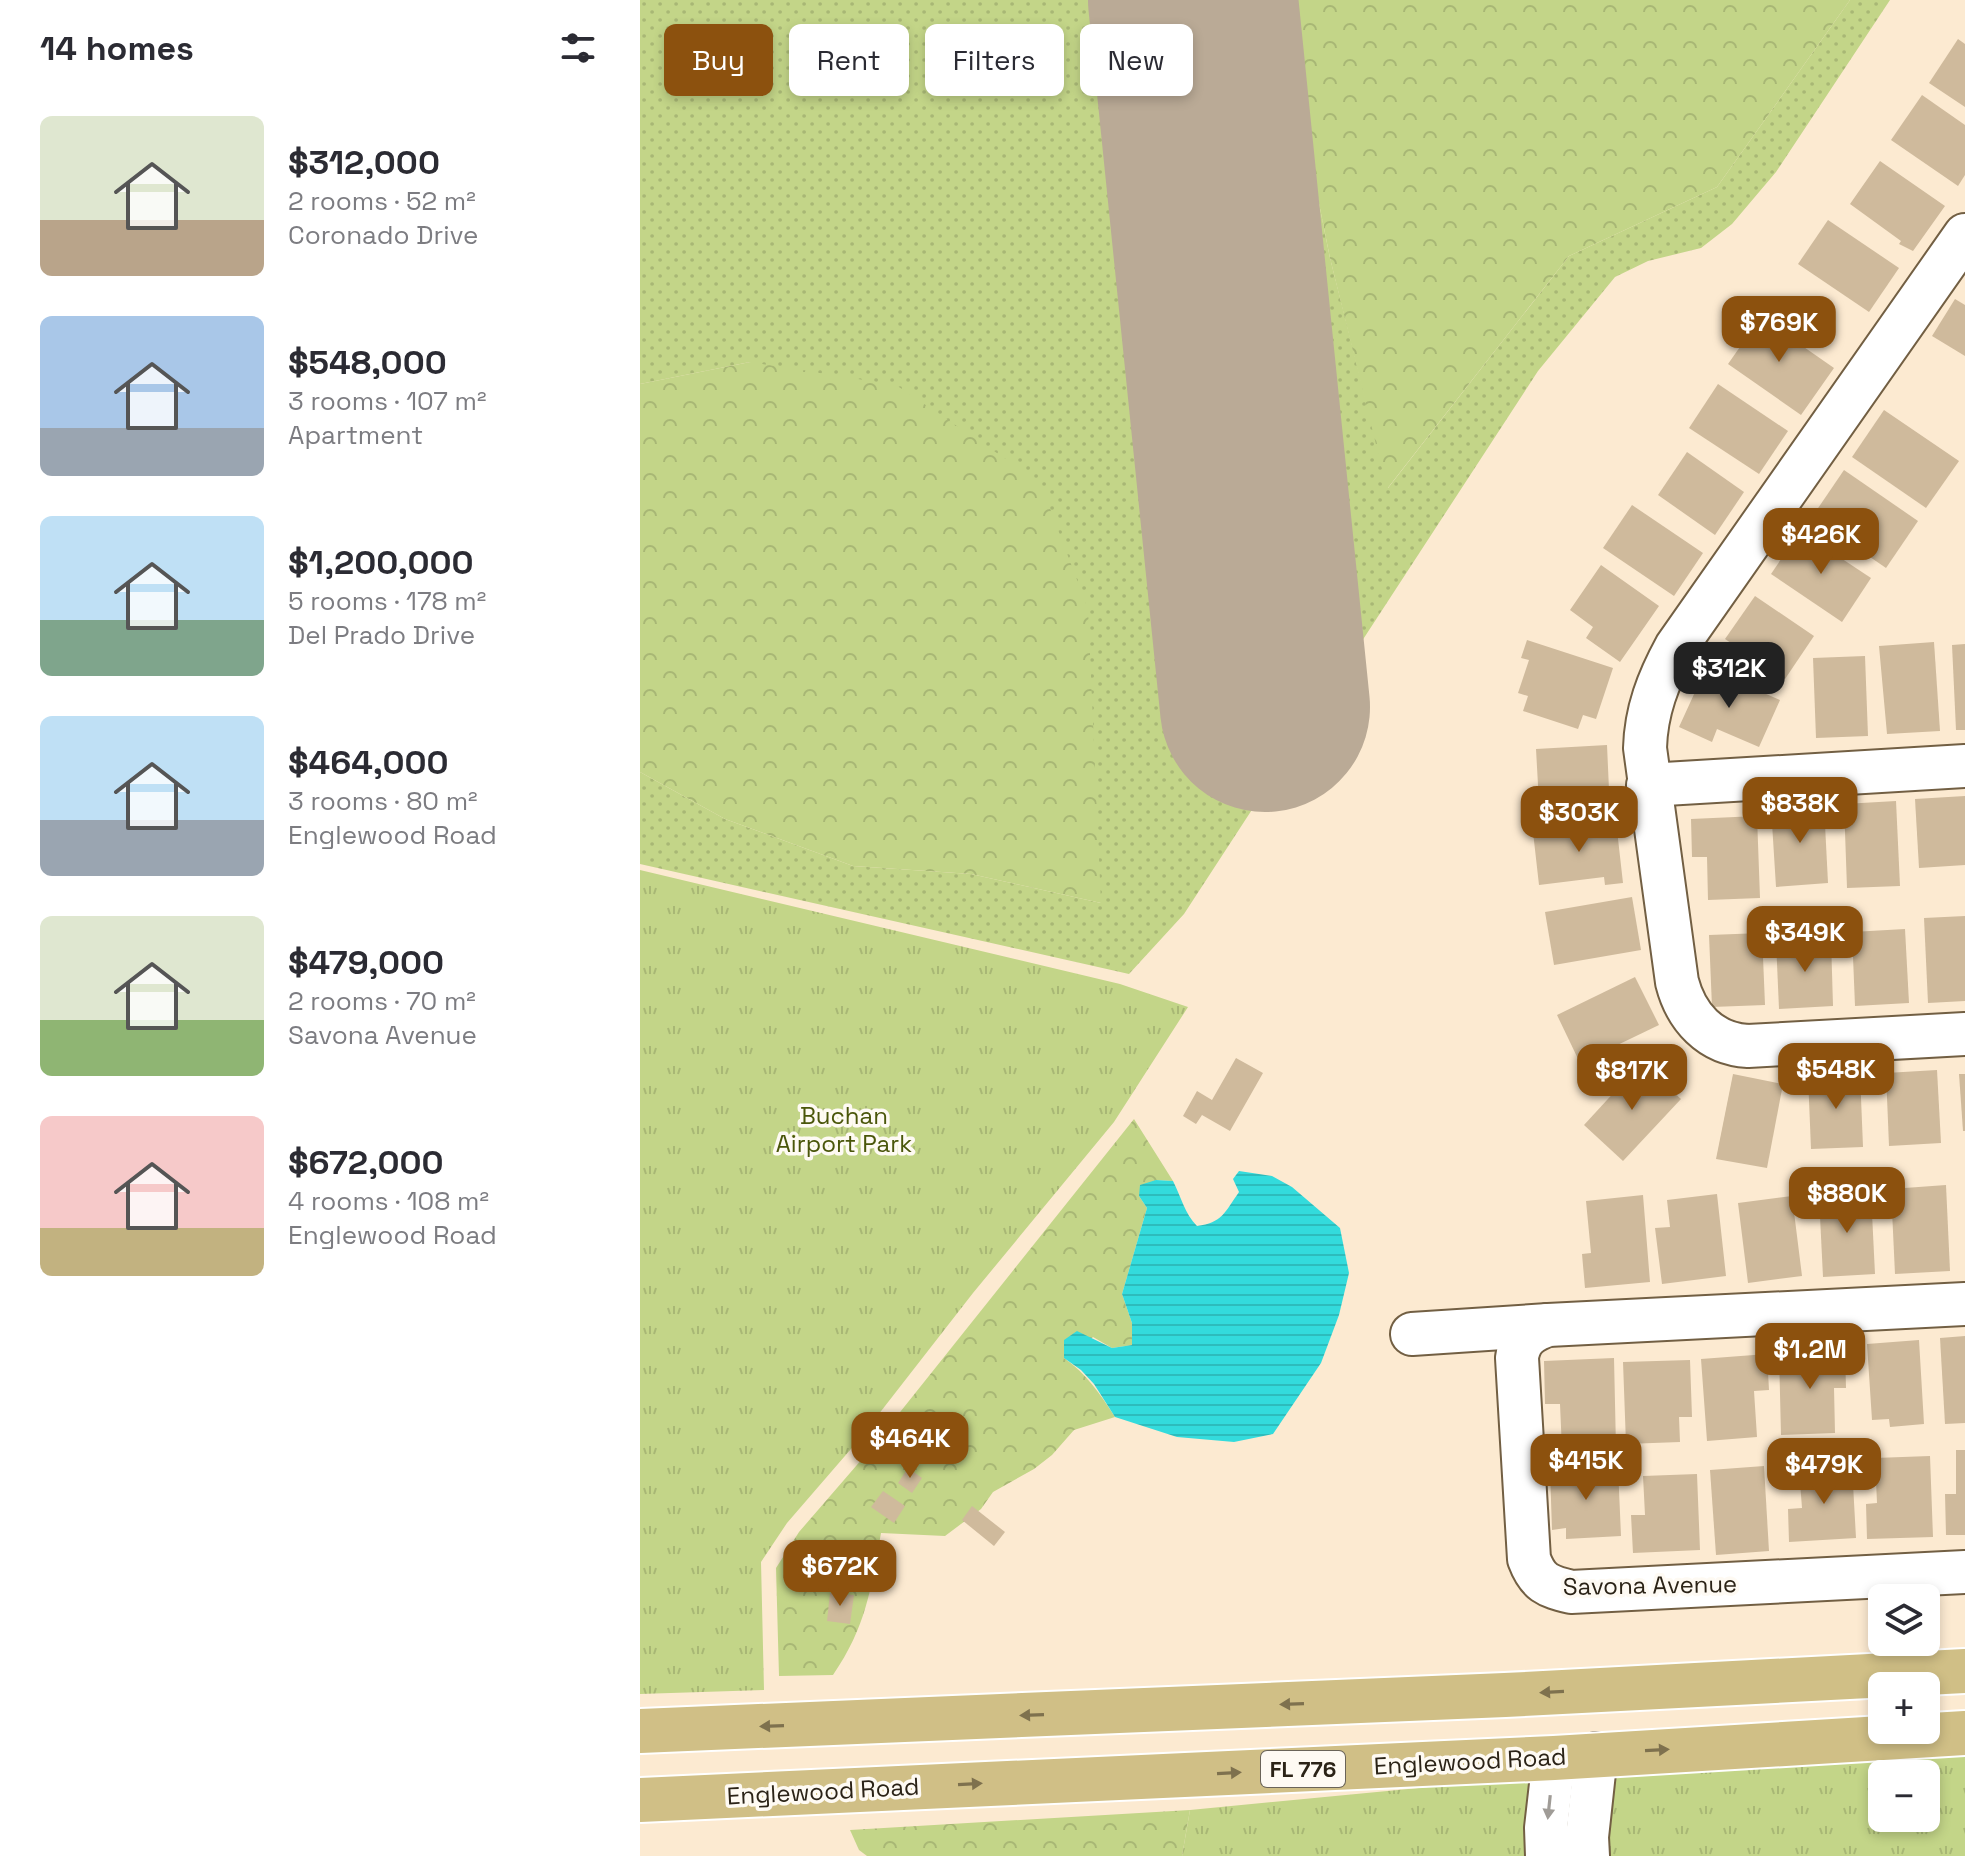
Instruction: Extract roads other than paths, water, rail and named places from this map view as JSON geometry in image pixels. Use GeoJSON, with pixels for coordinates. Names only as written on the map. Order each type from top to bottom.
{"type":"FeatureCollection","features":[{"type":"Feature","properties":{"kind":"main road"},"geometry":{"type":"LineString","coordinates":[[1940,1672],[1965,1671]]}},
{"type":"Feature","properties":{"kind":"main road"},"geometry":{"type":"LineString","coordinates":[[640,1731],[1868,1676]]}},
{"type":"Feature","properties":{"kind":"main road"},"geometry":{"type":"LineString","coordinates":[[1575,1756],[1557,1745],[1584,1718],[1608,1712],[1842,1701],[1868,1687]]}},
{"type":"Feature","properties":{"kind":"main road","name":"Englewood Road"},"geometry":{"type":"LineString","coordinates":[[640,1800],[1575,1756],[1965,1733]]}},
{"type":"Feature","properties":{"kind":"street"},"geometry":{"type":"LineString","coordinates":[[1965,235],[1676,647],[1655,691],[1645,727],[1648,785],[1677,982],[1687,1010],[1703,1028],[1724,1042],[1748,1046],[1965,1034]]}},
{"type":"Feature","properties":{"kind":"street"},"geometry":{"type":"LineString","coordinates":[[1648,785],[1965,766]]}},
{"type":"Feature","properties":{"kind":"street"},"geometry":{"type":"LineString","coordinates":[[1412,1334],[1537,1330],[1965,1304]]}},
{"type":"Feature","properties":{"kind":"street","name":"Savona Avenue"},"geometry":{"type":"LineString","coordinates":[[1537,1330],[1520,1343],[1517,1358],[1529,1559],[1534,1573],[1549,1587],[1571,1592],[1965,1572]]}},
{"type":"Feature","properties":{"kind":"street"},"geometry":{"type":"LineString","coordinates":[[1547,1856],[1546,1828],[1575,1756]]}},
{"type":"Feature","properties":{"kind":"street"},"geometry":{"type":"LineString","coordinates":[[1575,1756],[1588,1856]]}},
{"type":"Feature","properties":{"kind":"water"},"geometry":{"type":"Polygon","coordinates":[[[1239,1171],[1272,1176],[1292,1187],[1340,1228],[1349,1273],[1339,1315],[1321,1363],[1273,1434],[1234,1442],[1177,1437],[1115,1417],[1094,1384],[1064,1358],[1064,1340],[1077,1331],[1112,1348],[1132,1345],[1132,1323],[1122,1294],[1147,1208],[1139,1196],[1140,1185],[1156,1180],[1173,1181],[1186,1211],[1197,1226],[1218,1219],[1226,1211],[1239,1192],[1233,1179],[1239,1171]]]}},
{"type":"Feature","properties":{"kind":"park label","name":"Buchan Airport Park"},"geometry":{"type":"Point","coordinates":[844,1129]}}]}
